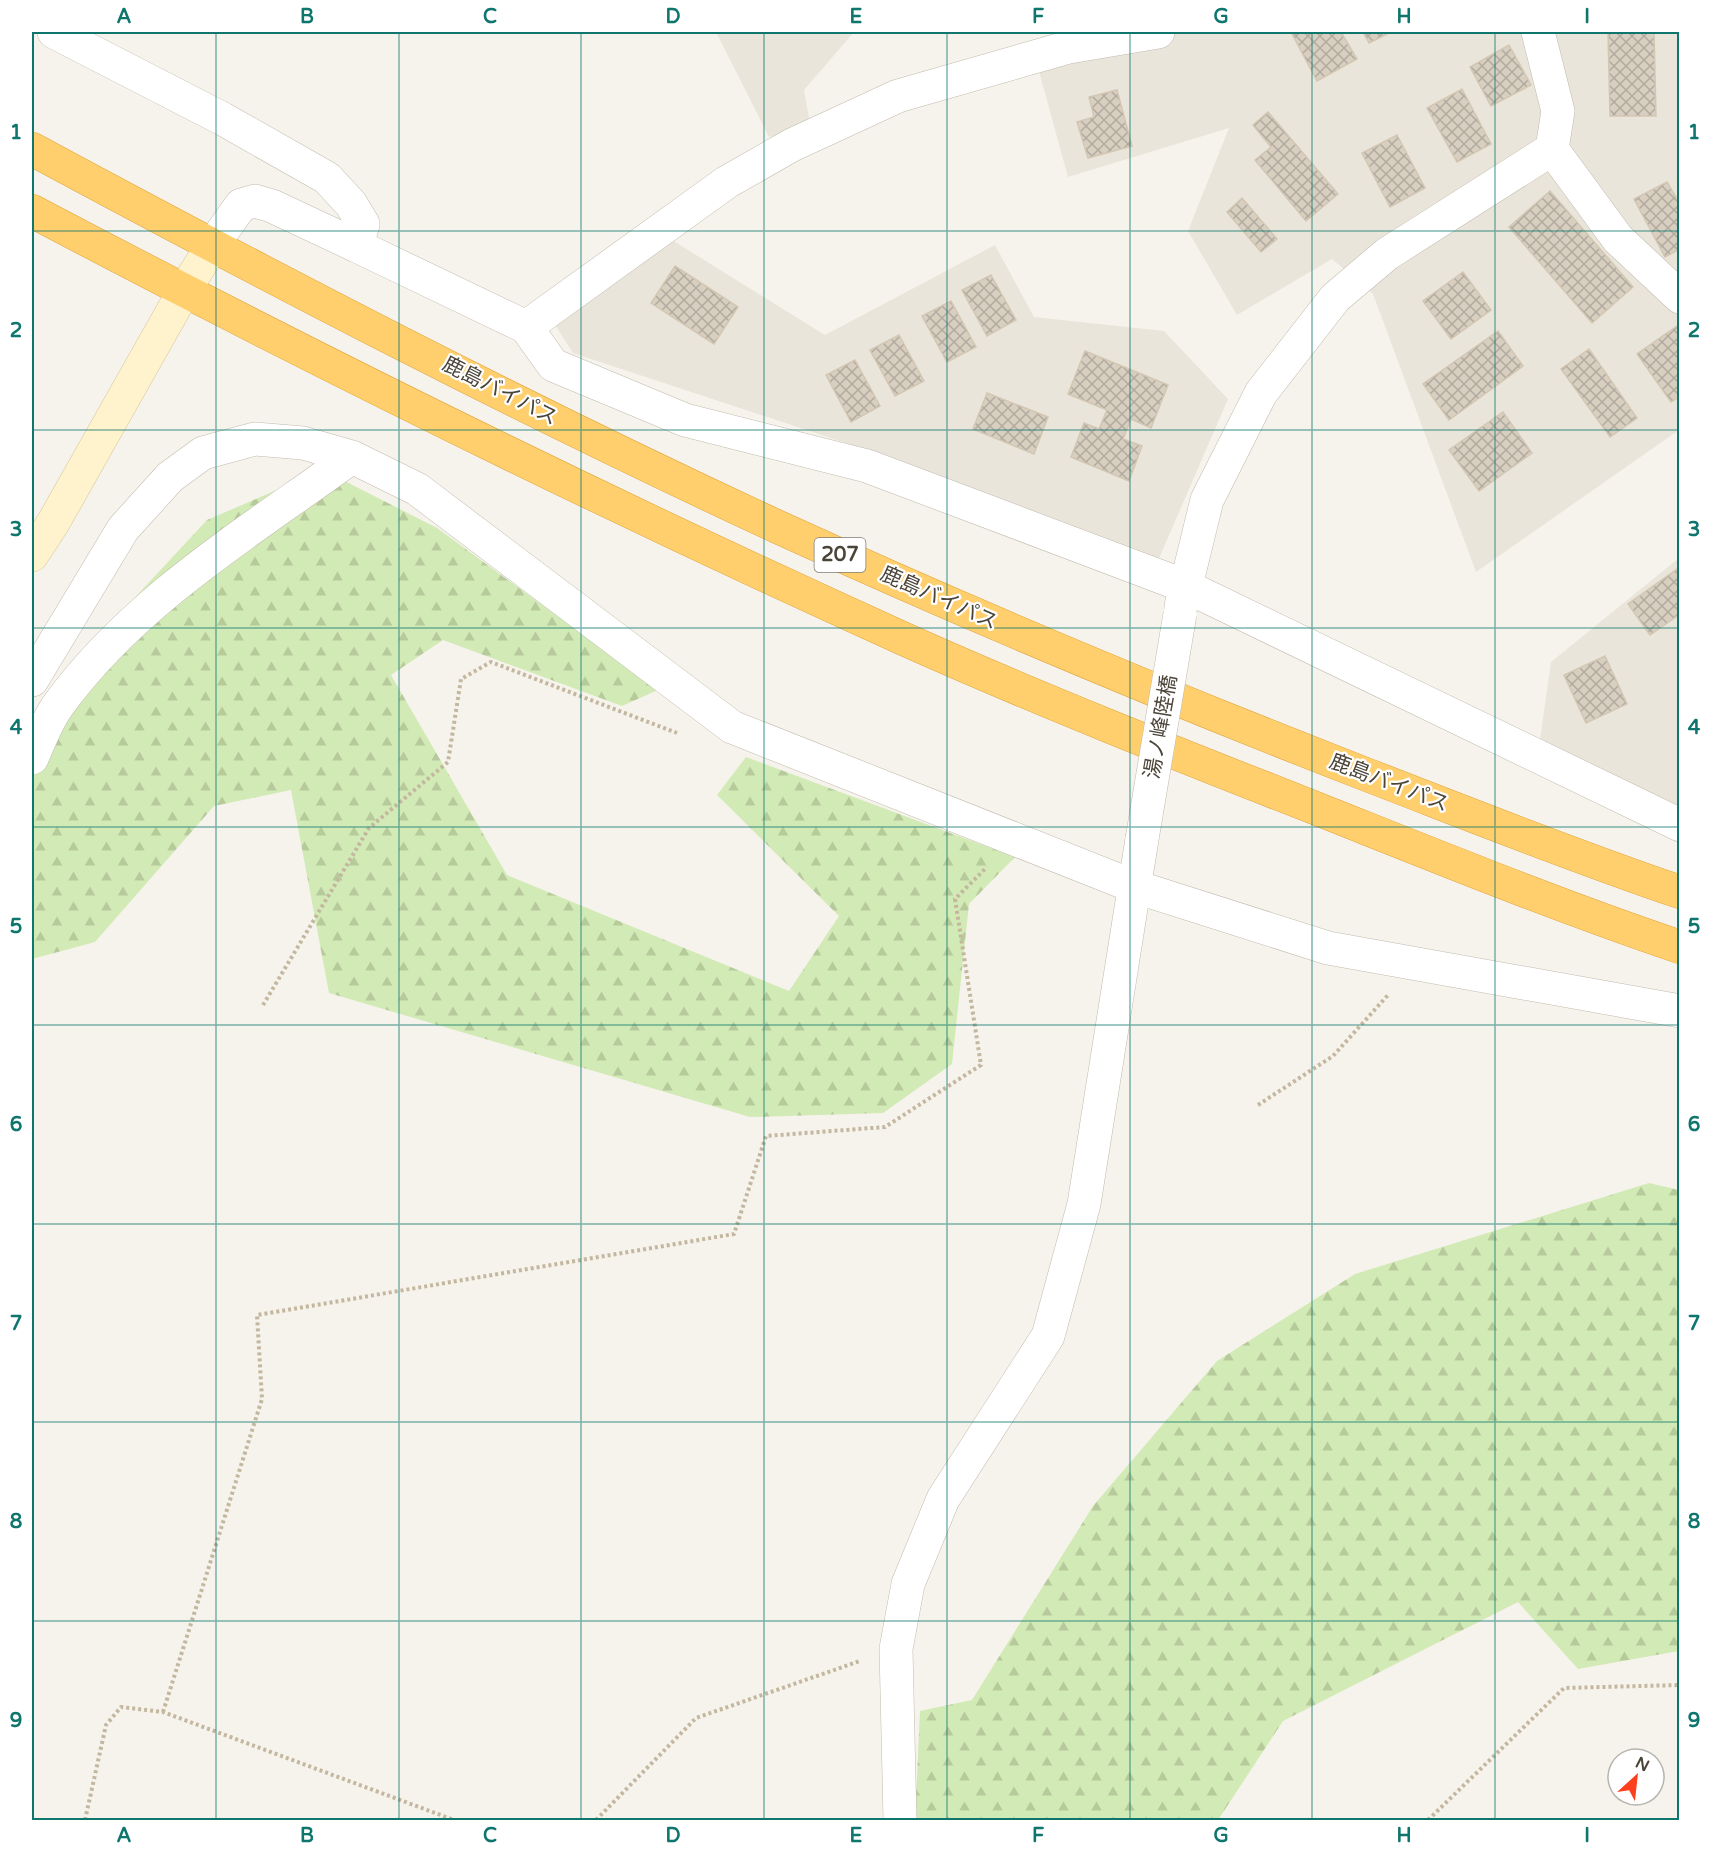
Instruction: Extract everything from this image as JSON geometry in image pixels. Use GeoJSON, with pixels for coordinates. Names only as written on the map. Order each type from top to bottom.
{"type":"FeatureCollection","features":[{"type":"Feature","properties":{"kind":"highway","name":"鹿島バイパス"},"geometry":{"type":"LineString","coordinates":[[32,149],[212,246],[542,413],[775,525],[943,601],[1203,711],[1605,867],[1680,892]]}},
{"type":"Feature","properties":{"kind":"highway","name":"207"},"geometry":{"type":"LineString","coordinates":[[32,211],[184,291],[530,465],[907,640],[1226,773],[1569,909],[1680,947]]}},
{"type":"Feature","properties":{"kind":"street"},"geometry":{"type":"LineString","coordinates":[[54,32],[223,119],[327,178],[351,204],[363,224],[357,246]]}},
{"type":"Feature","properties":{"kind":"street"},"geometry":{"type":"LineString","coordinates":[[526,327],[727,182],[792,145],[898,96],[1069,47],[1158,32]]}},
{"type":"Feature","properties":{"kind":"street"},"geometry":{"type":"LineString","coordinates":[[1538,32],[1558,111],[1551,149],[1618,240],[1680,297]]}},
{"type":"Feature","properties":{"kind":"street","name":"湯ノ峰陸橋"},"geometry":{"type":"LineString","coordinates":[[900,1821],[896,1649],[908,1584],[943,1499],[1048,1336],[1084,1204],[1133,886],[1182,600],[1207,500],[1261,393],[1335,298],[1388,254],[1551,149]]}},
{"type":"Feature","properties":{"kind":"street"},"geometry":{"type":"LineString","coordinates":[[32,555],[53,523],[184,291],[212,246],[241,205],[255,201],[272,206],[526,327],[553,365],[685,420],[867,466],[1182,600],[1680,825]]}},
{"type":"Feature","properties":{"kind":"street"},"geometry":{"type":"LineString","coordinates":[[32,680],[123,529],[170,477],[203,453],[255,439],[303,443],[352,457],[417,489],[732,727],[1133,886],[1328,948],[1680,1011]]}},
{"type":"Feature","properties":{"kind":"street"},"geometry":{"type":"LineString","coordinates":[[32,758],[57,706],[100,656],[156,599],[352,457]]}},
{"type":"Feature","properties":{"kind":"path"},"geometry":{"type":"LineString","coordinates":[[262,1005],[369,828],[448,762],[461,678],[491,662],[680,734]]}},
{"type":"Feature","properties":{"kind":"path"},"geometry":{"type":"LineString","coordinates":[[163,1712],[262,1399],[257,1315],[734,1234],[766,1136],[885,1127],[981,1065],[955,899],[1016,839]]}},
{"type":"Feature","properties":{"kind":"path"},"geometry":{"type":"LineString","coordinates":[[1258,1105],[1333,1056],[1417,964]]}},
{"type":"Feature","properties":{"kind":"path"},"geometry":{"type":"LineString","coordinates":[[596,1821],[696,1718],[896,1649]]}},
{"type":"Feature","properties":{"kind":"path"},"geometry":{"type":"LineString","coordinates":[[1428,1821],[1564,1688],[1680,1685]]}},
{"type":"Feature","properties":{"kind":"path"},"geometry":{"type":"LineString","coordinates":[[85,1821],[106,1725],[122,1707],[163,1712],[454,1821]]}},
{"type":"Feature","properties":{"kind":"shaded area"},"geometry":{"type":"Polygon","coordinates":[[[716,32],[854,32],[804,90],[811,129],[769,137],[716,32]]]}},
{"type":"Feature","properties":{"kind":"shaded area"},"geometry":{"type":"Polygon","coordinates":[[[1099,32],[1679,32],[1679,430],[1476,572],[1373,294],[1332,259],[1237,315],[1188,231],[1229,128],[1068,177],[1032,46],[1099,32]]]}},
{"type":"Feature","properties":{"kind":"shaded area"},"geometry":{"type":"Polygon","coordinates":[[[643,222],[825,335],[995,245],[1034,317],[1164,331],[1228,399],[1157,563],[861,448],[573,353],[541,303],[643,222]]]}},
{"type":"Feature","properties":{"kind":"shaded area"},"geometry":{"type":"Polygon","coordinates":[[[1679,558],[1679,807],[1540,740],[1551,662],[1679,558]]]}},
{"type":"Feature","properties":{"kind":"green space"},"geometry":{"type":"Polygon","coordinates":[[[323,470],[437,528],[658,690],[622,706],[443,640],[391,675],[507,875],[789,991],[839,916],[717,795],[746,757],[1015,857],[969,904],[952,1064],[883,1113],[750,1117],[329,993],[291,790],[214,806],[95,942],[32,959],[32,739],[62,676],[207,520],[323,470]]]}},
{"type":"Feature","properties":{"kind":"green space"},"geometry":{"type":"Polygon","coordinates":[[[1649,1183],[1679,1190],[1679,1651],[1578,1669],[1518,1602],[1283,1721],[1218,1820],[915,1820],[920,1711],[972,1700],[1093,1506],[1217,1361],[1355,1274],[1649,1183]]]}},
{"type":"Feature","properties":{"kind":"building"},"geometry":{"type":"Polygon","coordinates":[[[1341,32],[1357,59],[1317,81],[1292,34],[1341,32]]]}},
{"type":"Feature","properties":{"kind":"building"},"geometry":{"type":"Polygon","coordinates":[[[1363,32],[1391,32],[1369,43],[1363,32]]]}},
{"type":"Feature","properties":{"kind":"building"},"geometry":{"type":"Polygon","coordinates":[[[1608,32],[1654,32],[1656,116],[1610,116],[1608,32]]]}},
{"type":"Feature","properties":{"kind":"building"},"geometry":{"type":"Polygon","coordinates":[[[1509,45],[1531,85],[1491,106],[1470,67],[1509,45]]]}},
{"type":"Feature","properties":{"kind":"building"},"geometry":{"type":"Polygon","coordinates":[[[1462,89],[1491,144],[1457,162],[1427,108],[1462,89]]]}},
{"type":"Feature","properties":{"kind":"building"},"geometry":{"type":"Polygon","coordinates":[[[1117,90],[1132,146],[1088,158],[1077,122],[1094,117],[1089,97],[1117,90]]]}},
{"type":"Feature","properties":{"kind":"building"},"geometry":{"type":"Polygon","coordinates":[[[1268,112],[1338,194],[1306,221],[1255,160],[1271,147],[1253,125],[1268,112]]]}},
{"type":"Feature","properties":{"kind":"building"},"geometry":{"type":"Polygon","coordinates":[[[1397,135],[1425,188],[1390,207],[1362,153],[1397,135]]]}},
{"type":"Feature","properties":{"kind":"building"},"geometry":{"type":"Polygon","coordinates":[[[1667,182],[1680,204],[1680,249],[1665,257],[1634,199],[1667,182]]]}},
{"type":"Feature","properties":{"kind":"building"},"geometry":{"type":"Polygon","coordinates":[[[1550,191],[1633,287],[1592,323],[1509,227],[1550,191]]]}},
{"type":"Feature","properties":{"kind":"building"},"geometry":{"type":"Polygon","coordinates":[[[1242,198],[1277,239],[1261,252],[1227,212],[1242,198]]]}},
{"type":"Feature","properties":{"kind":"building"},"geometry":{"type":"Polygon","coordinates":[[[675,266],[738,307],[714,344],[651,303],[675,266]]]}},
{"type":"Feature","properties":{"kind":"building"},"geometry":{"type":"Polygon","coordinates":[[[1463,272],[1491,310],[1451,339],[1423,301],[1463,272]]]}},
{"type":"Feature","properties":{"kind":"building"},"geometry":{"type":"Polygon","coordinates":[[[991,275],[1016,320],[987,336],[962,290],[991,275]]]}},
{"type":"Feature","properties":{"kind":"building"},"geometry":{"type":"Polygon","coordinates":[[[951,301],[976,347],[947,362],[922,316],[951,301]]]}},
{"type":"Feature","properties":{"kind":"building"},"geometry":{"type":"Polygon","coordinates":[[[1680,324],[1680,396],[1671,402],[1637,354],[1680,324]]]}},
{"type":"Feature","properties":{"kind":"building"},"geometry":{"type":"Polygon","coordinates":[[[1498,331],[1523,366],[1449,420],[1423,384],[1498,331]]]}},
{"type":"Feature","properties":{"kind":"building"},"geometry":{"type":"Polygon","coordinates":[[[899,335],[924,381],[895,396],[870,350],[899,335]]]}},
{"type":"Feature","properties":{"kind":"building"},"geometry":{"type":"Polygon","coordinates":[[[1589,349],[1637,418],[1610,437],[1561,369],[1589,349]]]}},
{"type":"Feature","properties":{"kind":"building"},"geometry":{"type":"Polygon","coordinates":[[[1085,351],[1168,385],[1151,428],[1131,419],[1123,439],[1142,446],[1129,481],[1071,457],[1084,423],[1099,429],[1107,410],[1068,394],[1085,351]]]}},
{"type":"Feature","properties":{"kind":"building"},"geometry":{"type":"Polygon","coordinates":[[[855,360],[880,406],[851,422],[826,375],[855,360]]]}},
{"type":"Feature","properties":{"kind":"building"},"geometry":{"type":"Polygon","coordinates":[[[987,393],[1048,417],[1034,454],[973,429],[987,393]]]}},
{"type":"Feature","properties":{"kind":"building"},"geometry":{"type":"Polygon","coordinates":[[[1503,412],[1532,453],[1479,491],[1449,450],[1503,412]]]}},
{"type":"Feature","properties":{"kind":"building"},"geometry":{"type":"Polygon","coordinates":[[[1680,567],[1680,614],[1650,635],[1628,604],[1680,567]]]}},
{"type":"Feature","properties":{"kind":"building"},"geometry":{"type":"Polygon","coordinates":[[[1605,656],[1627,704],[1586,723],[1564,675],[1605,656]]]}}]}
